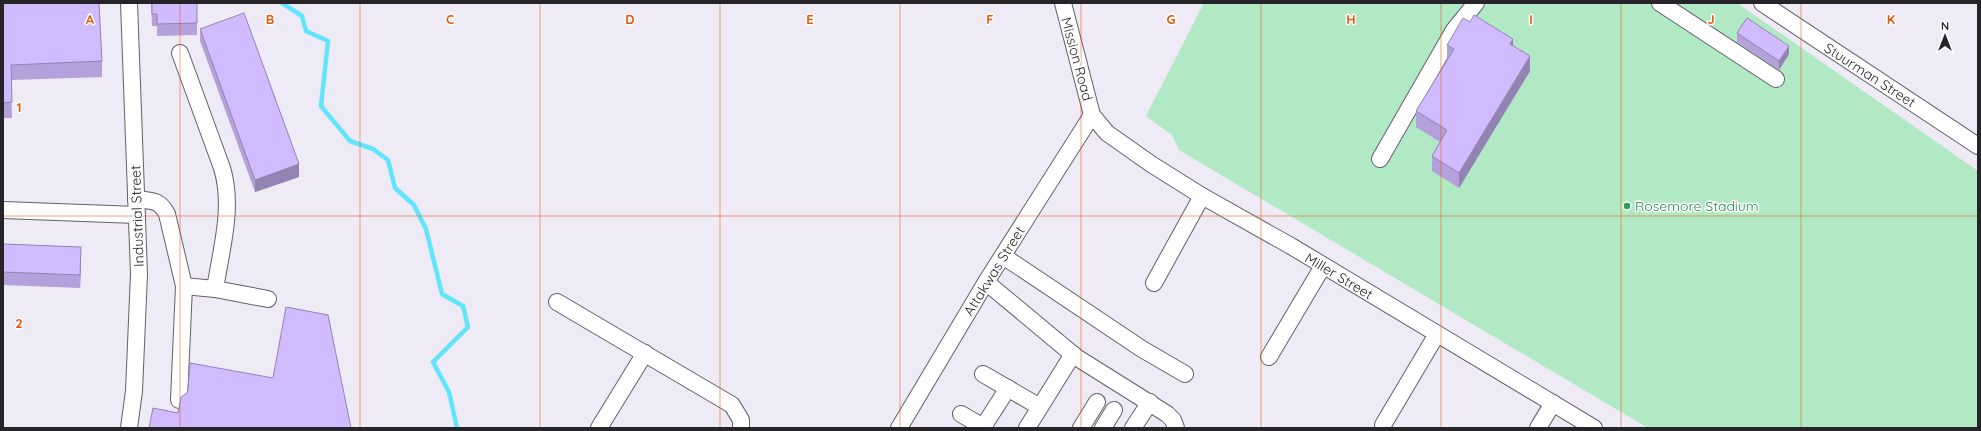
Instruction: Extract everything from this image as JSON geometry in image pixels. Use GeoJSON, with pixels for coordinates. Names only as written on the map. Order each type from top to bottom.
{"type":"FeatureCollection","features":[{"type":"Feature","properties":{"kind":"street","name":"Industrial Street"},"geometry":{"type":"LineString","coordinates":[[129,3],[139,274],[134,391],[129,428]]}},
{"type":"Feature","properties":{"kind":"street","name":"Mission Road"},"geometry":{"type":"LineString","coordinates":[[1063,3],[1092,115]]}},
{"type":"Feature","properties":{"kind":"street"},"geometry":{"type":"LineString","coordinates":[[1380,159],[1454,30],[1476,3]]}},
{"type":"Feature","properties":{"kind":"street"},"geometry":{"type":"LineString","coordinates":[[1660,3],[1776,79]]}},
{"type":"Feature","properties":{"kind":"street","name":"Stuurman Street"},"geometry":{"type":"LineString","coordinates":[[1762,3],[1978,146]]}},
{"type":"Feature","properties":{"kind":"street"},"geometry":{"type":"LineString","coordinates":[[180,53],[222,168],[227,189],[227,213],[215,289]]}},
{"type":"Feature","properties":{"kind":"street","name":"Miller Street"},"geometry":{"type":"LineString","coordinates":[[1092,115],[1107,132],[1151,164],[1202,196],[1323,266],[1594,428]]}},
{"type":"Feature","properties":{"kind":"street","name":"Attakwas Street"},"geometry":{"type":"LineString","coordinates":[[899,428],[986,282],[1092,115]]}},
{"type":"Feature","properties":{"kind":"street"},"geometry":{"type":"LineString","coordinates":[[1154,283],[1202,196]]}},
{"type":"Feature","properties":{"kind":"street"},"geometry":{"type":"LineString","coordinates":[[136,199],[153,201],[162,205],[167,214],[184,286],[188,365],[179,400]]}},
{"type":"Feature","properties":{"kind":"street"},"geometry":{"type":"LineString","coordinates":[[3,210],[137,215]]}},
{"type":"Feature","properties":{"kind":"street"},"geometry":{"type":"LineString","coordinates":[[1003,256],[1142,349],[1184,374]]}},
{"type":"Feature","properties":{"kind":"street"},"geometry":{"type":"LineString","coordinates":[[1269,357],[1323,266]]}},
{"type":"Feature","properties":{"kind":"street"},"geometry":{"type":"LineString","coordinates":[[986,282],[1073,354],[1167,414],[1173,420],[1176,428]]}},
{"type":"Feature","properties":{"kind":"street"},"geometry":{"type":"LineString","coordinates":[[184,286],[215,289],[268,299]]}},
{"type":"Feature","properties":{"kind":"street"},"geometry":{"type":"LineString","coordinates":[[557,302],[732,405],[741,420],[741,428]]}},
{"type":"Feature","properties":{"kind":"street"},"geometry":{"type":"LineString","coordinates":[[1383,426],[1437,334]]}},
{"type":"Feature","properties":{"kind":"street"},"geometry":{"type":"LineString","coordinates":[[599,428],[645,353]]}},
{"type":"Feature","properties":{"kind":"street"},"geometry":{"type":"LineString","coordinates":[[1027,428],[1073,354]]}},
{"type":"Feature","properties":{"kind":"street"},"geometry":{"type":"LineString","coordinates":[[983,374],[1040,407]]}},
{"type":"Feature","properties":{"kind":"street"},"geometry":{"type":"LineString","coordinates":[[961,414],[984,428],[1008,388]]}},
{"type":"Feature","properties":{"kind":"street"},"geometry":{"type":"LineString","coordinates":[[1081,428],[1097,402]]}},
{"type":"Feature","properties":{"kind":"street"},"geometry":{"type":"LineString","coordinates":[[1134,428],[1150,402]]}},
{"type":"Feature","properties":{"kind":"street"},"geometry":{"type":"LineString","coordinates":[[1538,428],[1553,403]]}},
{"type":"Feature","properties":{"kind":"street"},"geometry":{"type":"LineString","coordinates":[[1104,428],[1114,410]]}},
{"type":"Feature","properties":{"kind":"green space","name":"Rosemore Stadium"},"geometry":{"type":"Polygon","coordinates":[[[1204,3],[1737,3],[1978,171],[1978,428],[1648,428],[1179,150],[1172,135],[1146,116],[1204,3]]]}},
{"type":"Feature","properties":{"kind":"building"},"geometry":{"type":"Polygon","coordinates":[[[3,3],[99,3],[102,61],[11,65],[12,102],[3,103],[3,3]]]}},
{"type":"Feature","properties":{"kind":"building"},"geometry":{"type":"Polygon","coordinates":[[[152,3],[197,3],[197,23],[157,24],[157,14],[152,14],[152,3]]]}},
{"type":"Feature","properties":{"kind":"building"},"geometry":{"type":"Polygon","coordinates":[[[244,13],[299,164],[255,180],[200,29],[244,13]]]}},
{"type":"Feature","properties":{"kind":"building"},"geometry":{"type":"Polygon","coordinates":[[[1474,15],[1513,39],[1510,44],[1530,56],[1459,173],[1432,156],[1447,130],[1416,111],[1454,49],[1447,45],[1463,18],[1470,22],[1474,15]]]}},
{"type":"Feature","properties":{"kind":"building"},"geometry":{"type":"Polygon","coordinates":[[[1747,18],[1789,46],[1779,61],[1737,33],[1747,18]]]}},
{"type":"Feature","properties":{"kind":"building"},"geometry":{"type":"Polygon","coordinates":[[[3,244],[81,247],[80,275],[3,272],[3,244]]]}},
{"type":"Feature","properties":{"kind":"building"},"geometry":{"type":"Polygon","coordinates":[[[286,307],[328,315],[351,428],[149,428],[153,408],[178,413],[181,397],[187,393],[188,389],[190,363],[273,378],[286,307]]]}},
{"type":"Feature","properties":{"kind":"waterway"},"geometry":{"type":"LineString","coordinates":[[282,3],[302,16],[306,31],[328,41],[321,106],[350,141],[373,149],[388,160],[395,188],[414,205],[426,229],[442,294],[463,306],[468,327],[433,362],[449,392],[457,428]]}},
{"type":"Feature","properties":{"kind":"place","name":"Rosemore Stadium"},"geometry":{"type":"Point","coordinates":[1627,206]}}]}
